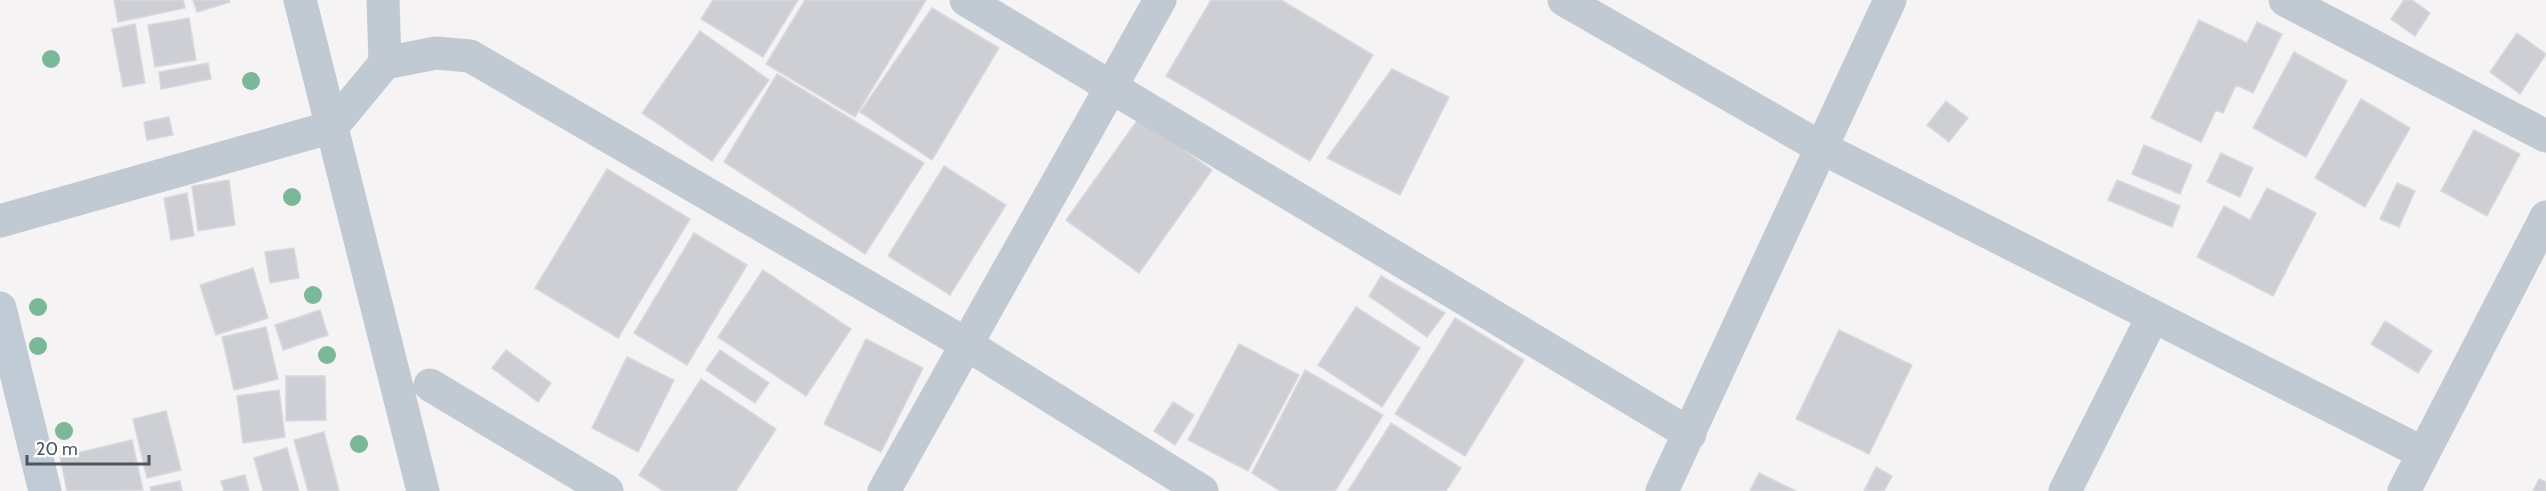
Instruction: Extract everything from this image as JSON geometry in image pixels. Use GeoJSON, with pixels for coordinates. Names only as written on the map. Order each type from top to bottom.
{"type":"FeatureCollection","features":[{"type":"Feature","properties":{"kind":"street"},"geometry":{"type":"LineString","coordinates":[[300,0],[423,491]]}},
{"type":"Feature","properties":{"kind":"street"},"geometry":{"type":"LineString","coordinates":[[383,0],[385,63]]}},
{"type":"Feature","properties":{"kind":"street"},"geometry":{"type":"LineString","coordinates":[[966,0],[1110,89],[1690,434]]}},
{"type":"Feature","properties":{"kind":"street"},"geometry":{"type":"LineString","coordinates":[[884,491],[1160,0]]}},
{"type":"Feature","properties":{"kind":"street"},"geometry":{"type":"LineString","coordinates":[[1563,0],[1820,147],[2423,453]]}},
{"type":"Feature","properties":{"kind":"street"},"geometry":{"type":"LineString","coordinates":[[1662,491],[1890,0]]}},
{"type":"Feature","properties":{"kind":"street"},"geometry":{"type":"LineString","coordinates":[[2285,0],[2546,136]]}},
{"type":"Feature","properties":{"kind":"street"},"geometry":{"type":"LineString","coordinates":[[0,221],[332,127],[385,63],[436,53],[470,56],[966,344],[1202,491]]}},
{"type":"Feature","properties":{"kind":"street"},"geometry":{"type":"LineString","coordinates":[[2404,491],[2546,217]]}},
{"type":"Feature","properties":{"kind":"street"},"geometry":{"type":"LineString","coordinates":[[0,308],[45,491]]}},
{"type":"Feature","properties":{"kind":"street"},"geometry":{"type":"LineString","coordinates":[[2065,491],[2153,316]]}},
{"type":"Feature","properties":{"kind":"street"},"geometry":{"type":"LineString","coordinates":[[430,385],[607,491]]}},
{"type":"Feature","properties":{"kind":"building"},"geometry":{"type":"Polygon","coordinates":[[[114,0],[183,0],[185,8],[118,22],[114,0]]]}},
{"type":"Feature","properties":{"kind":"building"},"geometry":{"type":"Polygon","coordinates":[[[193,0],[229,0],[230,2],[197,12],[193,0]]]}},
{"type":"Feature","properties":{"kind":"building"},"geometry":{"type":"Polygon","coordinates":[[[713,0],[798,0],[763,57],[701,19],[713,0]]]}},
{"type":"Feature","properties":{"kind":"building"},"geometry":{"type":"Polygon","coordinates":[[[805,0],[926,0],[855,117],[766,64],[805,0]]]}},
{"type":"Feature","properties":{"kind":"building"},"geometry":{"type":"Polygon","coordinates":[[[1211,0],[1281,0],[1373,55],[1310,161],[1166,76],[1211,0]]]}},
{"type":"Feature","properties":{"kind":"building"},"geometry":{"type":"Polygon","coordinates":[[[2404,0],[2412,0],[2430,13],[2415,36],[2391,19],[2404,0]]]}},
{"type":"Feature","properties":{"kind":"building"},"geometry":{"type":"Polygon","coordinates":[[[932,8],[999,48],[932,160],[860,112],[932,8]]]}},
{"type":"Feature","properties":{"kind":"building"},"geometry":{"type":"Polygon","coordinates":[[[189,18],[196,60],[155,67],[148,25],[189,18]]]}},
{"type":"Feature","properties":{"kind":"building"},"geometry":{"type":"Polygon","coordinates":[[[2199,20],[2247,43],[2257,22],[2282,34],[2253,93],[2236,85],[2223,113],[2216,110],[2201,142],[2151,118],[2199,20]]]}},
{"type":"Feature","properties":{"kind":"building"},"geometry":{"type":"Polygon","coordinates":[[[135,24],[145,83],[123,87],[112,29],[135,24]]]}},
{"type":"Feature","properties":{"kind":"building"},"geometry":{"type":"Polygon","coordinates":[[[700,31],[769,80],[712,161],[642,113],[700,31]]]}},
{"type":"Feature","properties":{"kind":"building"},"geometry":{"type":"Polygon","coordinates":[[[2517,33],[2546,54],[2520,94],[2490,72],[2517,33]]]}},
{"type":"Feature","properties":{"kind":"building"},"geometry":{"type":"Polygon","coordinates":[[[2294,52],[2347,81],[2306,157],[2253,128],[2294,52]]]}},
{"type":"Feature","properties":{"kind":"building"},"geometry":{"type":"Polygon","coordinates":[[[208,63],[211,79],[161,89],[159,72],[208,63]]]}},
{"type":"Feature","properties":{"kind":"building"},"geometry":{"type":"Polygon","coordinates":[[[1392,69],[1449,97],[1400,195],[1327,158],[1392,69]]]}},
{"type":"Feature","properties":{"kind":"building"},"geometry":{"type":"Polygon","coordinates":[[[777,74],[924,163],[865,254],[724,162],[777,74]]]}},
{"type":"Feature","properties":{"kind":"building"},"geometry":{"type":"Polygon","coordinates":[[[2361,99],[2410,128],[2365,207],[2315,178],[2361,99]]]}},
{"type":"Feature","properties":{"kind":"building"},"geometry":{"type":"Polygon","coordinates":[[[1946,101],[1968,118],[1949,142],[1927,125],[1946,101]]]}},
{"type":"Feature","properties":{"kind":"building"},"geometry":{"type":"Polygon","coordinates":[[[169,117],[173,135],[147,140],[144,122],[169,117]]]}},
{"type":"Feature","properties":{"kind":"building"},"geometry":{"type":"Polygon","coordinates":[[[1139,118],[1212,170],[1139,273],[1066,220],[1139,118]]]}},
{"type":"Feature","properties":{"kind":"building"},"geometry":{"type":"Polygon","coordinates":[[[2474,130],[2520,154],[2487,216],[2441,191],[2474,130]]]}},
{"type":"Feature","properties":{"kind":"building"},"geometry":{"type":"Polygon","coordinates":[[[2144,145],[2192,165],[2180,194],[2132,174],[2144,145]]]}},
{"type":"Feature","properties":{"kind":"building"},"geometry":{"type":"Polygon","coordinates":[[[2221,153],[2253,168],[2240,197],[2207,182],[2221,153]]]}},
{"type":"Feature","properties":{"kind":"building"},"geometry":{"type":"Polygon","coordinates":[[[944,166],[1006,205],[950,295],[888,256],[944,166]]]}},
{"type":"Feature","properties":{"kind":"building"},"geometry":{"type":"Polygon","coordinates":[[[607,169],[690,219],[618,338],[535,288],[607,169]]]}},
{"type":"Feature","properties":{"kind":"building"},"geometry":{"type":"Polygon","coordinates":[[[229,180],[235,225],[198,231],[192,186],[229,180]]]}},
{"type":"Feature","properties":{"kind":"building"},"geometry":{"type":"Polygon","coordinates":[[[2117,180],[2180,206],[2172,227],[2108,200],[2117,180]]]}},
{"type":"Feature","properties":{"kind":"building"},"geometry":{"type":"Polygon","coordinates":[[[2397,183],[2415,191],[2399,227],[2380,219],[2397,183]]]}},
{"type":"Feature","properties":{"kind":"building"},"geometry":{"type":"Polygon","coordinates":[[[2267,188],[2316,213],[2273,296],[2197,257],[2224,206],[2250,220],[2267,188]]]}},
{"type":"Feature","properties":{"kind":"building"},"geometry":{"type":"Polygon","coordinates":[[[187,193],[194,236],[171,240],[164,198],[187,193]]]}},
{"type":"Feature","properties":{"kind":"building"},"geometry":{"type":"Polygon","coordinates":[[[694,233],[747,265],[687,365],[634,333],[694,233]]]}},
{"type":"Feature","properties":{"kind":"building"},"geometry":{"type":"Polygon","coordinates":[[[294,248],[299,278],[270,283],[265,252],[294,248]]]}},
{"type":"Feature","properties":{"kind":"building"},"geometry":{"type":"Polygon","coordinates":[[[253,268],[268,318],[216,335],[200,285],[253,268]]]}},
{"type":"Feature","properties":{"kind":"building"},"geometry":{"type":"Polygon","coordinates":[[[763,270],[851,329],[806,396],[718,337],[763,270]]]}},
{"type":"Feature","properties":{"kind":"building"},"geometry":{"type":"Polygon","coordinates":[[[1381,276],[1445,313],[1427,337],[1369,296],[1381,276]]]}},
{"type":"Feature","properties":{"kind":"building"},"geometry":{"type":"Polygon","coordinates":[[[1356,307],[1420,348],[1382,407],[1318,365],[1356,307]]]}},
{"type":"Feature","properties":{"kind":"building"},"geometry":{"type":"Polygon","coordinates":[[[320,310],[328,335],[283,350],[275,325],[320,310]]]}},
{"type":"Feature","properties":{"kind":"building"},"geometry":{"type":"Polygon","coordinates":[[[1455,318],[1524,360],[1465,456],[1395,414],[1455,318]]]}},
{"type":"Feature","properties":{"kind":"building"},"geometry":{"type":"Polygon","coordinates":[[[2385,321],[2432,351],[2418,373],[2371,344],[2385,321]]]}},
{"type":"Feature","properties":{"kind":"building"},"geometry":{"type":"Polygon","coordinates":[[[266,327],[278,379],[234,390],[222,337],[266,327]]]}},
{"type":"Feature","properties":{"kind":"building"},"geometry":{"type":"Polygon","coordinates":[[[1839,330],[1912,365],[1869,454],[1796,419],[1839,330]]]}},
{"type":"Feature","properties":{"kind":"building"},"geometry":{"type":"Polygon","coordinates":[[[866,339],[923,368],[881,452],[824,424],[866,339]]]}},
{"type":"Feature","properties":{"kind":"building"},"geometry":{"type":"Polygon","coordinates":[[[1239,344],[1299,375],[1248,471],[1188,440],[1239,344]]]}},
{"type":"Feature","properties":{"kind":"building"},"geometry":{"type":"Polygon","coordinates":[[[506,350],[551,383],[538,402],[492,368],[506,350]]]}},
{"type":"Feature","properties":{"kind":"building"},"geometry":{"type":"Polygon","coordinates":[[[720,350],[769,383],[755,403],[706,370],[720,350]]]}},
{"type":"Feature","properties":{"kind":"building"},"geometry":{"type":"Polygon","coordinates":[[[627,357],[674,380],[638,452],[592,428],[627,357]]]}},
{"type":"Feature","properties":{"kind":"building"},"geometry":{"type":"Polygon","coordinates":[[[1305,370],[1383,415],[1335,491],[1280,491],[1252,473],[1305,370]]]}},
{"type":"Feature","properties":{"kind":"building"},"geometry":{"type":"Polygon","coordinates":[[[286,376],[325,376],[326,420],[286,421],[286,376]]]}},
{"type":"Feature","properties":{"kind":"building"},"geometry":{"type":"Polygon","coordinates":[[[701,379],[776,429],[736,491],[663,491],[639,475],[701,379]]]}},
{"type":"Feature","properties":{"kind":"building"},"geometry":{"type":"Polygon","coordinates":[[[279,390],[285,437],[243,443],[237,396],[279,390]]]}},
{"type":"Feature","properties":{"kind":"building"},"geometry":{"type":"Polygon","coordinates":[[[1173,402],[1194,415],[1175,445],[1154,431],[1173,402]]]}},
{"type":"Feature","properties":{"kind":"building"},"geometry":{"type":"Polygon","coordinates":[[[166,411],[181,470],[147,478],[133,419],[166,411]]]}},
{"type":"Feature","properties":{"kind":"building"},"geometry":{"type":"Polygon","coordinates":[[[1391,423],[1461,468],[1446,491],[1348,491],[1391,423]]]}},
{"type":"Feature","properties":{"kind":"building"},"geometry":{"type":"Polygon","coordinates":[[[324,432],[339,491],[308,491],[294,440],[324,432]]]}},
{"type":"Feature","properties":{"kind":"building"},"geometry":{"type":"Polygon","coordinates":[[[132,440],[143,490],[67,491],[60,457],[132,440]]]}},
{"type":"Feature","properties":{"kind":"building"},"geometry":{"type":"Polygon","coordinates":[[[287,448],[299,491],[263,491],[254,458],[287,448]]]}},
{"type":"Feature","properties":{"kind":"building"},"geometry":{"type":"Polygon","coordinates":[[[1876,467],[1892,476],[1884,491],[1864,491],[1876,467]]]}},
{"type":"Feature","properties":{"kind":"building"},"geometry":{"type":"Polygon","coordinates":[[[1759,473],[1796,491],[1750,491],[1759,473]]]}},
{"type":"Feature","properties":{"kind":"building"},"geometry":{"type":"Polygon","coordinates":[[[245,475],[249,491],[224,491],[221,481],[245,475]]]}},
{"type":"Feature","properties":{"kind":"building"},"geometry":{"type":"Polygon","coordinates":[[[2539,479],[2546,482],[2546,491],[2533,491],[2539,479]]]}},
{"type":"Feature","properties":{"kind":"building"},"geometry":{"type":"Polygon","coordinates":[[[180,481],[182,491],[151,491],[150,487],[180,481]]]}}]}
